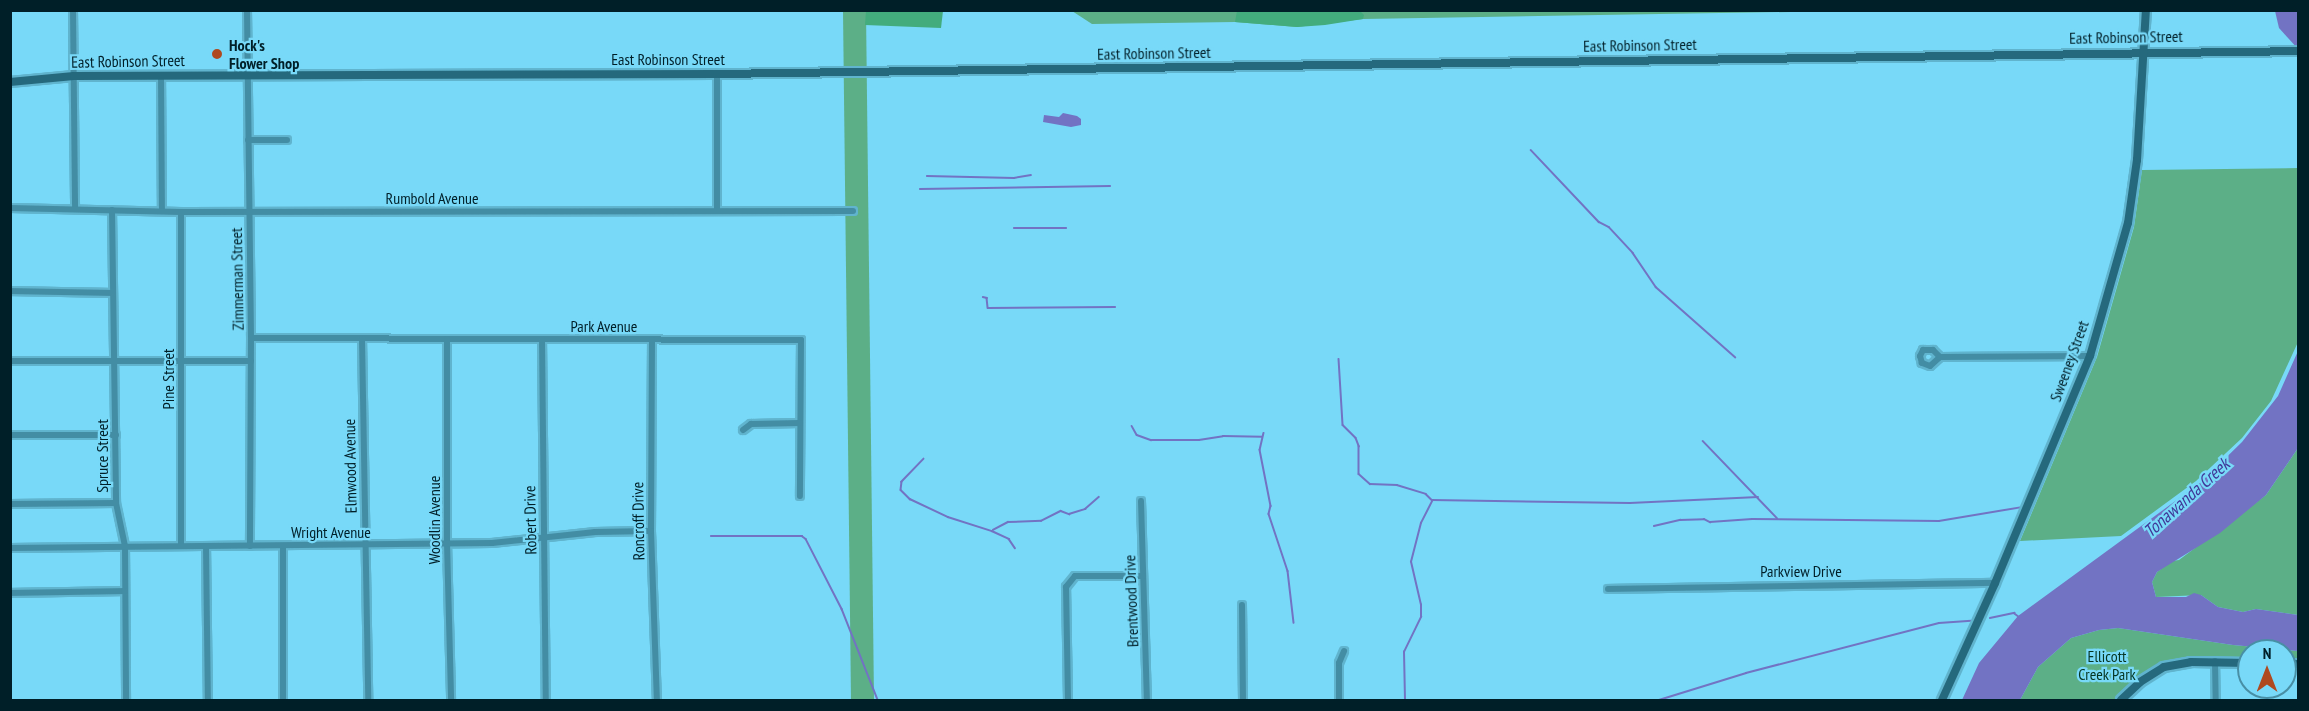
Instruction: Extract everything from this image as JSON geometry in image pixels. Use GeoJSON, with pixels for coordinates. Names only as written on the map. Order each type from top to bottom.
{"type":"FeatureCollection","features":[{"type":"Feature","properties":{"kind":"street"},"geometry":{"type":"LineString","coordinates":[[73,10],[75,209]]}},
{"type":"Feature","properties":{"kind":"street","name":"Zimmerman Street"},"geometry":{"type":"LineString","coordinates":[[247,10],[251,338],[250,546]]}},
{"type":"Feature","properties":{"kind":"street","name":"Sweeney Street"},"geometry":{"type":"LineString","coordinates":[[1942,700],[1995,583],[2090,356],[2128,223],[2137,160],[2146,10]]}},
{"type":"Feature","properties":{"kind":"street","name":"East Robinson Street"},"geometry":{"type":"LineString","coordinates":[[10,82],[75,76],[717,74],[2298,51]]}},
{"type":"Feature","properties":{"kind":"street"},"geometry":{"type":"LineString","coordinates":[[717,74],[717,211]]}},
{"type":"Feature","properties":{"kind":"street"},"geometry":{"type":"LineString","coordinates":[[162,75],[162,211]]}},
{"type":"Feature","properties":{"kind":"street"},"geometry":{"type":"LineString","coordinates":[[248,140],[287,140]]}},
{"type":"Feature","properties":{"kind":"street","name":"Rumbold Avenue"},"geometry":{"type":"LineString","coordinates":[[10,208],[181,212],[853,211]]}},
{"type":"Feature","properties":{"kind":"street","name":"Spruce Street"},"geometry":{"type":"LineString","coordinates":[[112,210],[116,503],[125,546],[126,700]]}},
{"type":"Feature","properties":{"kind":"street","name":"Pine Street"},"geometry":{"type":"LineString","coordinates":[[181,212],[181,545]]}},
{"type":"Feature","properties":{"kind":"street"},"geometry":{"type":"LineString","coordinates":[[10,291],[112,293]]}},
{"type":"Feature","properties":{"kind":"street","name":"Park Avenue"},"geometry":{"type":"LineString","coordinates":[[251,338],[801,340],[800,496]]}},
{"type":"Feature","properties":{"kind":"street","name":"Elmwood Avenue"},"geometry":{"type":"LineString","coordinates":[[362,339],[368,700]]}},
{"type":"Feature","properties":{"kind":"street","name":"Woodlin Avenue"},"geometry":{"type":"LineString","coordinates":[[447,339],[447,543],[451,700]]}},
{"type":"Feature","properties":{"kind":"street","name":"Robert Drive"},"geometry":{"type":"LineString","coordinates":[[542,339],[546,700]]}},
{"type":"Feature","properties":{"kind":"street","name":"Roncroff Drive"},"geometry":{"type":"LineString","coordinates":[[652,340],[651,531],[657,700]]}},
{"type":"Feature","properties":{"kind":"street"},"geometry":{"type":"LineString","coordinates":[[1940,357],[2090,356]]}},
{"type":"Feature","properties":{"kind":"street"},"geometry":{"type":"LineString","coordinates":[[10,361],[251,361]]}},
{"type":"Feature","properties":{"kind":"street"},"geometry":{"type":"LineString","coordinates":[[743,430],[751,424],[800,423]]}},
{"type":"Feature","properties":{"kind":"street"},"geometry":{"type":"LineString","coordinates":[[10,435],[116,435]]}},
{"type":"Feature","properties":{"kind":"street","name":"Brentwood Drive"},"geometry":{"type":"LineString","coordinates":[[1141,501],[1148,700]]}},
{"type":"Feature","properties":{"kind":"street"},"geometry":{"type":"LineString","coordinates":[[10,504],[116,503]]}},
{"type":"Feature","properties":{"kind":"street","name":"Wright Avenue"},"geometry":{"type":"LineString","coordinates":[[10,548],[492,543],[543,537],[651,531]]}},
{"type":"Feature","properties":{"kind":"street"},"geometry":{"type":"LineString","coordinates":[[206,546],[208,700]]}},
{"type":"Feature","properties":{"kind":"street"},"geometry":{"type":"LineString","coordinates":[[283,546],[283,700]]}},
{"type":"Feature","properties":{"kind":"street"},"geometry":{"type":"LineString","coordinates":[[1068,700],[1066,587],[1075,576],[1143,576]]}},
{"type":"Feature","properties":{"kind":"street","name":"Parkview Drive"},"geometry":{"type":"LineString","coordinates":[[1608,589],[1995,583]]}},
{"type":"Feature","properties":{"kind":"street"},"geometry":{"type":"LineString","coordinates":[[10,593],[125,591]]}},
{"type":"Feature","properties":{"kind":"street"},"geometry":{"type":"LineString","coordinates":[[1242,604],[1243,700]]}},
{"type":"Feature","properties":{"kind":"street"},"geometry":{"type":"LineString","coordinates":[[1339,700],[1339,663],[1344,651]]}},
{"type":"Feature","properties":{"kind":"street"},"geometry":{"type":"LineString","coordinates":[[2215,661],[2216,700]]}},
{"type":"Feature","properties":{"kind":"street"},"geometry":{"type":"LineString","coordinates":[[2121,700],[2140,682],[2164,667],[2177,663],[2237,662]]}},
{"type":"Feature","properties":{"kind":"green space"},"geometry":{"type":"Polygon","coordinates":[[[1359,10],[1364,15],[1363,19],[1325,25],[1297,27],[1235,22],[1237,11],[1359,10]]]}},
{"type":"Feature","properties":{"kind":"green space"},"geometry":{"type":"Polygon","coordinates":[[[843,11],[866,11],[874,700],[851,700],[843,11]]]}},
{"type":"Feature","properties":{"kind":"green space"},"geometry":{"type":"Polygon","coordinates":[[[866,11],[943,11],[941,28],[865,25],[866,11]]]}},
{"type":"Feature","properties":{"kind":"green space"},"geometry":{"type":"Polygon","coordinates":[[[1072,11],[1846,11],[1363,19],[1297,27],[1235,22],[1092,24],[1072,11]]]}},
{"type":"Feature","properties":{"kind":"green space"},"geometry":{"type":"Polygon","coordinates":[[[2298,168],[2298,342],[2271,401],[2242,438],[2196,481],[2121,536],[2020,541],[2097,357],[2134,227],[2142,170],[2298,168]]]}},
{"type":"Feature","properties":{"kind":"green space"},"geometry":{"type":"Polygon","coordinates":[[[2298,448],[2298,615],[2256,609],[2243,612],[2218,607],[2201,595],[2156,597],[2152,582],[2157,572],[2172,561],[2179,560],[2266,495],[2298,448]]]}},
{"type":"Feature","properties":{"kind":"green space","name":"Ellicott Creek Park"},"geometry":{"type":"Polygon","coordinates":[[[2118,628],[2237,645],[2237,664],[2164,667],[2121,700],[2020,700],[2038,667],[2071,638],[2099,630],[2118,628]]]}},
{"type":"Feature","properties":{"kind":"water"},"geometry":{"type":"Polygon","coordinates":[[[2275,11],[2298,11],[2298,49],[2279,28],[2275,11]]]}},
{"type":"Feature","properties":{"kind":"water"},"geometry":{"type":"Polygon","coordinates":[[[1063,113],[1077,116],[1081,119],[1081,125],[1071,127],[1043,122],[1044,115],[1059,117],[1063,113]]]}},
{"type":"Feature","properties":{"kind":"water","name":"Tonawanda Creek"},"geometry":{"type":"Polygon","coordinates":[[[2298,351],[2298,448],[2266,495],[2220,533],[2157,572],[2152,582],[2156,597],[2186,597],[2194,593],[2218,607],[2243,612],[2256,609],[2298,615],[2298,651],[2297,639],[2237,639],[2237,645],[2118,628],[2099,630],[2071,638],[2038,667],[2020,700],[1962,700],[1979,663],[2018,616],[2200,483],[2242,442],[2278,396],[2298,351]]]}},
{"type":"Feature","properties":{"kind":"waterway"},"geometry":{"type":"LineString","coordinates":[[1531,150],[1599,222],[1609,227],[1633,253],[1656,287],[1735,357]]}},
{"type":"Feature","properties":{"kind":"waterway"},"geometry":{"type":"LineString","coordinates":[[927,176],[1014,178],[1031,175]]}},
{"type":"Feature","properties":{"kind":"waterway"},"geometry":{"type":"LineString","coordinates":[[920,189],[1110,186]]}},
{"type":"Feature","properties":{"kind":"waterway"},"geometry":{"type":"LineString","coordinates":[[1014,228],[1066,228]]}},
{"type":"Feature","properties":{"kind":"waterway"},"geometry":{"type":"LineString","coordinates":[[983,297],[987,298],[988,308],[1115,307]]}},
{"type":"Feature","properties":{"kind":"waterway"},"geometry":{"type":"LineString","coordinates":[[1339,359],[1343,425],[1356,438],[1359,446],[1359,474],[1370,484],[1397,485],[1426,494],[1432,500],[1630,503],[1758,497]]}},
{"type":"Feature","properties":{"kind":"waterway"},"geometry":{"type":"LineString","coordinates":[[1132,426],[1137,435],[1151,440],[1199,440],[1223,436],[1262,437]]}},
{"type":"Feature","properties":{"kind":"waterway"},"geometry":{"type":"LineString","coordinates":[[1264,433],[1260,450],[1271,506],[1269,514],[1288,571],[1294,623]]}},
{"type":"Feature","properties":{"kind":"waterway"},"geometry":{"type":"LineString","coordinates":[[1703,441],[1777,518]]}},
{"type":"Feature","properties":{"kind":"waterway"},"geometry":{"type":"LineString","coordinates":[[924,459],[902,482],[901,490],[910,499],[948,517],[992,531],[1009,539],[1015,548]]}},
{"type":"Feature","properties":{"kind":"waterway"},"geometry":{"type":"LineString","coordinates":[[993,530],[1008,522],[1041,521],[1061,511],[1069,514],[1085,509],[1099,497]]}},
{"type":"Feature","properties":{"kind":"waterway"},"geometry":{"type":"LineString","coordinates":[[1405,700],[1404,652],[1421,617],[1421,605],[1411,562],[1421,523],[1432,501]]}},
{"type":"Feature","properties":{"kind":"waterway"},"geometry":{"type":"LineString","coordinates":[[1654,526],[1680,520],[1704,519],[1710,522],[1752,519],[1939,521],[2023,507]]}},
{"type":"Feature","properties":{"kind":"waterway"},"geometry":{"type":"LineString","coordinates":[[711,536],[802,536],[806,539],[842,609],[878,700]]}},
{"type":"Feature","properties":{"kind":"waterway"},"geometry":{"type":"LineString","coordinates":[[1990,618],[2014,613],[2018,616]]}},
{"type":"Feature","properties":{"kind":"waterway"},"geometry":{"type":"LineString","coordinates":[[1659,700],[1746,673],[1939,623],[1971,621]]}},
{"type":"Feature","properties":{"kind":"place","name":"Hock's Flower Shop"},"geometry":{"type":"Point","coordinates":[217,54]}}]}
